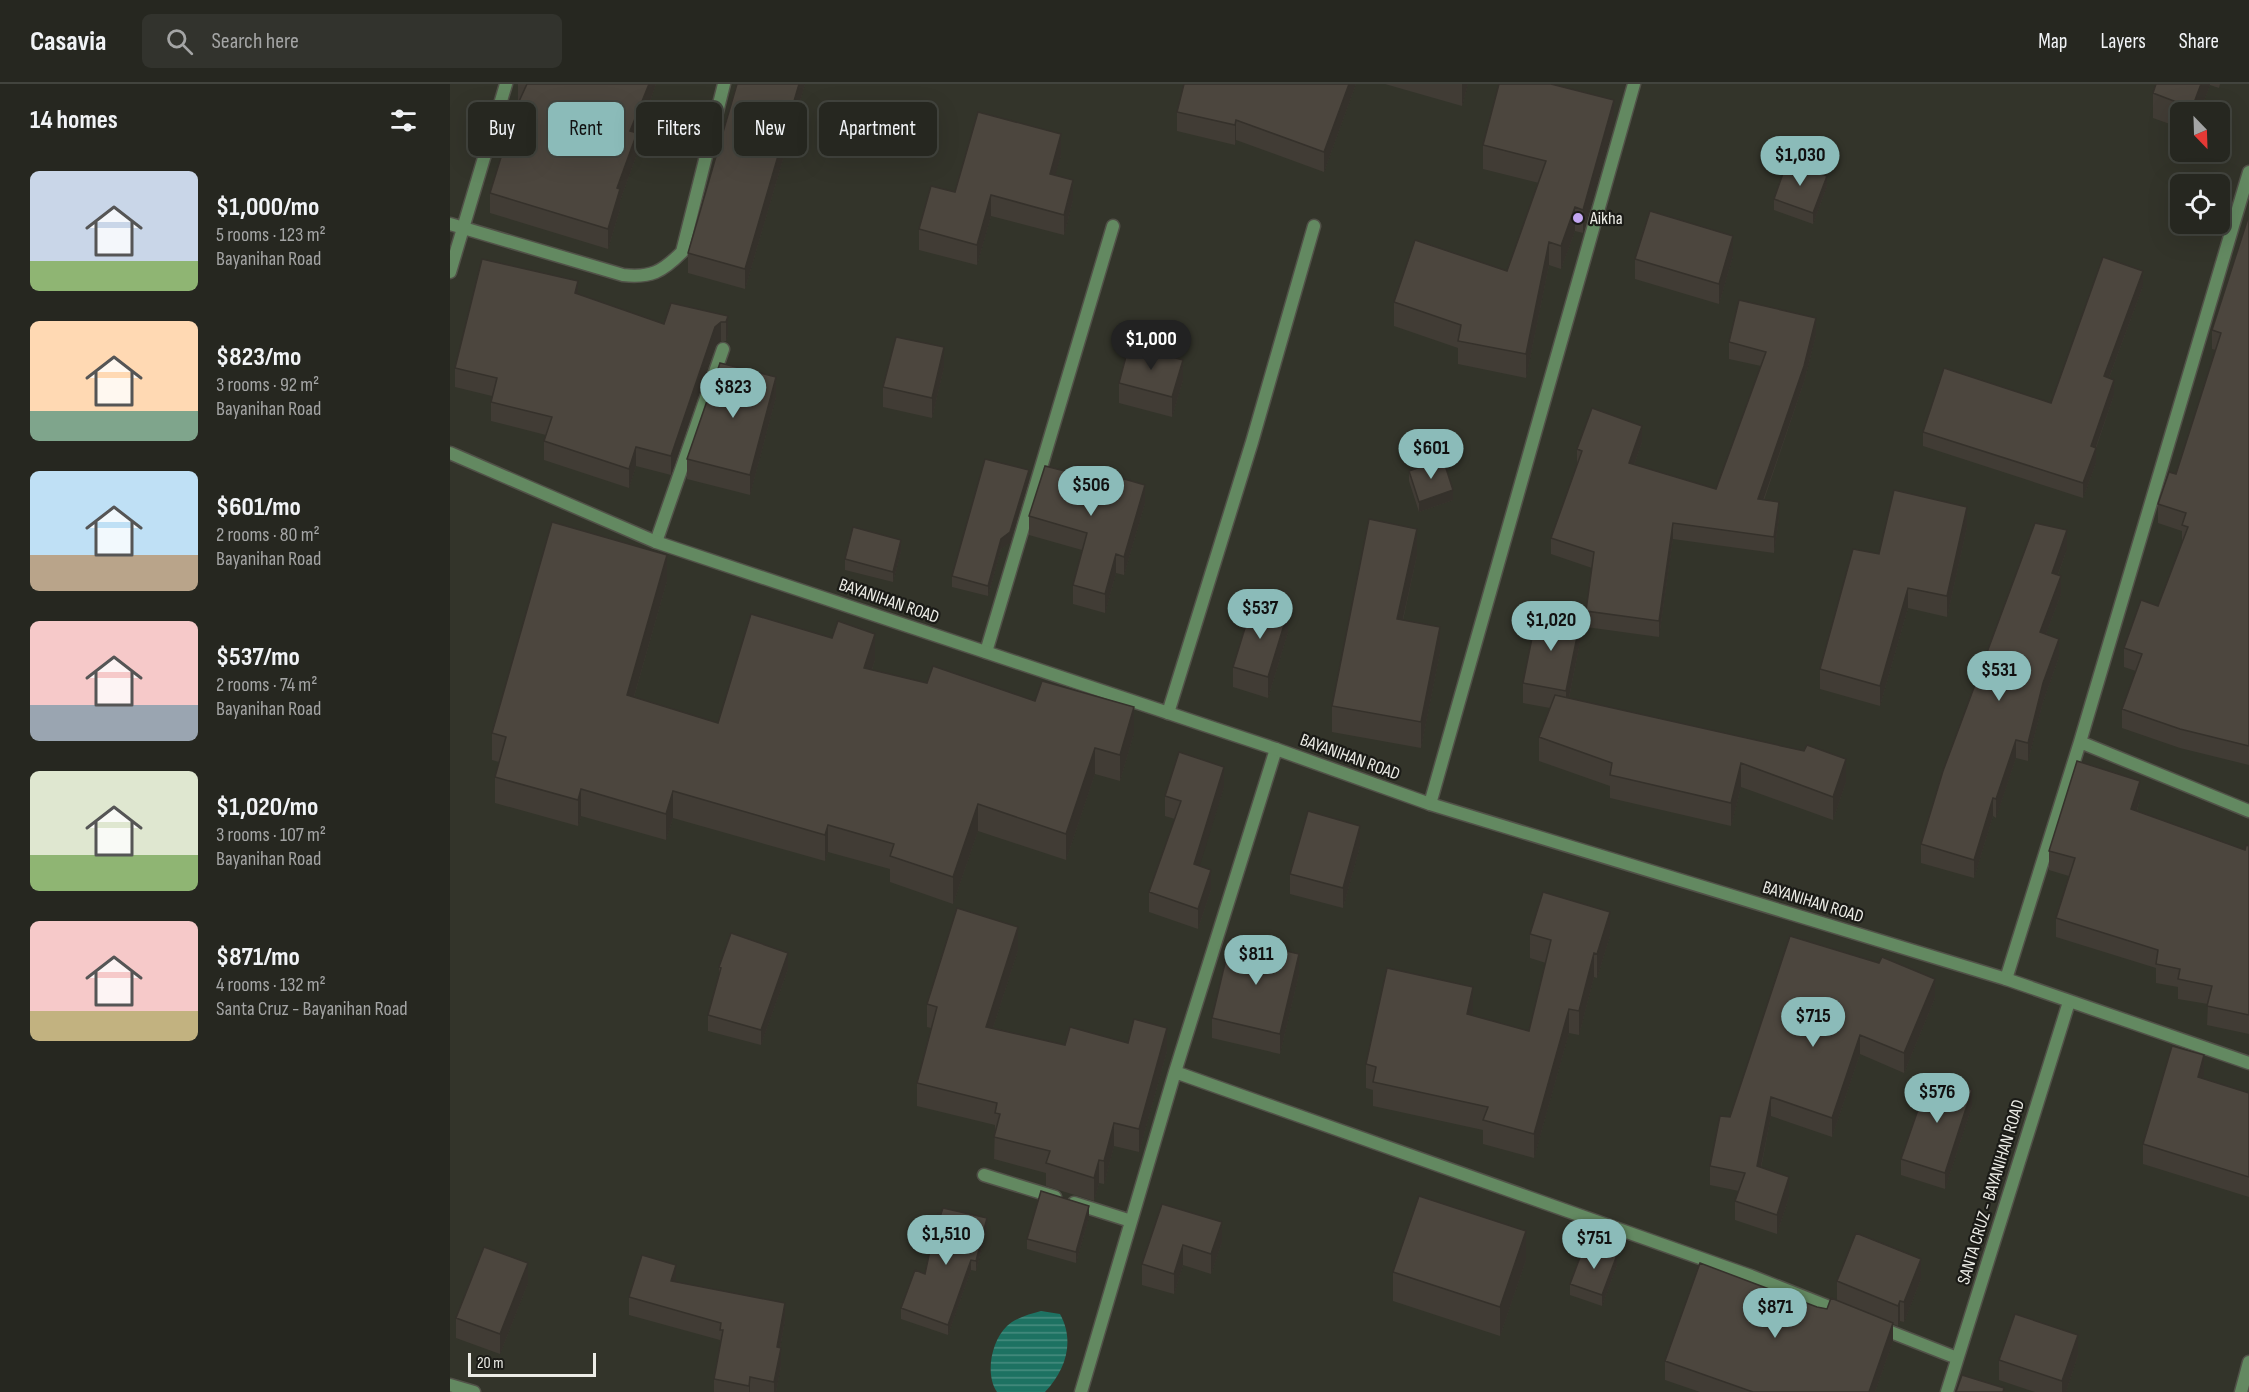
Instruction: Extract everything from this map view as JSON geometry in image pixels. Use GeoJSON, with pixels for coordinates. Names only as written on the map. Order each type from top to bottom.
{"type":"FeatureCollection","features":[{"type":"Feature","properties":{"kind":"street"},"geometry":{"type":"LineString","coordinates":[[450,272],[456,226],[506,84]]}},
{"type":"Feature","properties":{"kind":"street"},"geometry":{"type":"LineString","coordinates":[[456,226],[623,275],[644,277],[667,267],[681,252],[724,84]]}},
{"type":"Feature","properties":{"kind":"street"},"geometry":{"type":"LineString","coordinates":[[1430,804],[1634,84]]}},
{"type":"Feature","properties":{"kind":"street"},"geometry":{"type":"LineString","coordinates":[[2006,979],[2080,742],[2249,172]]}},
{"type":"Feature","properties":{"kind":"street"},"geometry":{"type":"LineString","coordinates":[[986,652],[1113,226]]}},
{"type":"Feature","properties":{"kind":"street"},"geometry":{"type":"LineString","coordinates":[[1168,713],[1252,442],[1314,226]]}},
{"type":"Feature","properties":{"kind":"street"},"geometry":{"type":"LineString","coordinates":[[656,542],[723,349]]}},
{"type":"Feature","properties":{"kind":"street","name":"BAYANIHAN ROAD"},"geometry":{"type":"LineString","coordinates":[[450,453],[656,542],[1276,749],[1430,804],[2006,979],[2249,1063]]}},
{"type":"Feature","properties":{"kind":"street"},"geometry":{"type":"LineString","coordinates":[[2080,742],[2249,811]]}},
{"type":"Feature","properties":{"kind":"street"},"geometry":{"type":"LineString","coordinates":[[1081,1392],[1175,1072],[1276,749]]}},
{"type":"Feature","properties":{"kind":"street","name":"SANTA CRUZ - BAYANIHAN ROAD"},"geometry":{"type":"LineString","coordinates":[[1947,1392],[2068,1002]]}},
{"type":"Feature","properties":{"kind":"street"},"geometry":{"type":"LineString","coordinates":[[1175,1072],[1751,1276],[1849,1315]]}},
{"type":"Feature","properties":{"kind":"street"},"geometry":{"type":"LineString","coordinates":[[984,1175],[1131,1221]]}},
{"type":"Feature","properties":{"kind":"street"},"geometry":{"type":"LineString","coordinates":[[1870,1324],[1957,1358]]}},
{"type":"Feature","properties":{"kind":"street"},"geometry":{"type":"LineString","coordinates":[[2241,1392],[2249,1362]]}},
{"type":"Feature","properties":{"kind":"street"},"geometry":{"type":"LineString","coordinates":[[450,1386],[474,1392]]}},
{"type":"Feature","properties":{"kind":"water"},"geometry":{"type":"Polygon","coordinates":[[[1041,1311],[1060,1314],[1065,1324],[1067,1345],[1063,1365],[1045,1392],[997,1392],[991,1377],[991,1368],[994,1349],[1001,1332],[1010,1323],[1041,1311]]]}},
{"type":"Feature","properties":{"kind":"building"},"geometry":{"type":"Polygon","coordinates":[[[527,84],[649,84],[642,102],[636,102],[636,116],[630,131],[636,133],[636,136],[617,188],[620,189],[608,229],[490,193],[501,156],[536,156],[536,102],[519,102],[527,84]]]}},
{"type":"Feature","properties":{"kind":"building"},"geometry":{"type":"Polygon","coordinates":[[[737,84],[799,84],[794,102],[734,102],[734,156],[778,156],[745,269],[688,253],[716,156],[722,156],[722,136],[737,84]]]}},
{"type":"Feature","properties":{"kind":"building"},"geometry":{"type":"Polygon","coordinates":[[[1184,84],[1349,84],[1324,152],[1236,120],[1235,125],[1177,112],[1184,84]]]}},
{"type":"Feature","properties":{"kind":"building"},"geometry":{"type":"Polygon","coordinates":[[[1499,84],[1551,84],[1614,100],[1583,210],[1575,207],[1561,246],[1549,242],[1526,354],[1458,341],[1461,325],[1394,302],[1415,240],[1507,271],[1546,161],[1483,145],[1499,84]]]}},
{"type":"Feature","properties":{"kind":"building"},"geometry":{"type":"Polygon","coordinates":[[[2156,84],[2201,84],[2194,102],[2176,102],[2153,93],[2156,84]]]}},
{"type":"Feature","properties":{"kind":"building"},"geometry":{"type":"Polygon","coordinates":[[[978,112],[1061,134],[1050,174],[1073,180],[1064,215],[991,195],[977,245],[919,229],[931,186],[955,192],[978,112]]]}},
{"type":"Feature","properties":{"kind":"building"},"geometry":{"type":"Polygon","coordinates":[[[1787,162],[1827,176],[1813,213],[1774,199],[1787,162]]]}},
{"type":"Feature","properties":{"kind":"building"},"geometry":{"type":"Polygon","coordinates":[[[1650,211],[1733,236],[1719,284],[1635,259],[1650,211]]]}},
{"type":"Feature","properties":{"kind":"building"},"geometry":{"type":"Polygon","coordinates":[[[2249,215],[2249,746],[2180,729],[2122,709],[2142,654],[2124,648],[2141,600],[2158,606],[2188,527],[2182,525],[2186,513],[2158,504],[2169,472],[2176,474],[2221,333],[2212,330],[2249,215]]]}},
{"type":"Feature","properties":{"kind":"building"},"geometry":{"type":"Polygon","coordinates":[[[2103,257],[2143,271],[2104,376],[2114,380],[2091,446],[2096,448],[2083,483],[1923,432],[1944,368],[2051,403],[2103,257]]]}},
{"type":"Feature","properties":{"kind":"building"},"geometry":{"type":"Polygon","coordinates":[[[482,259],[578,281],[575,293],[664,324],[671,303],[728,316],[726,322],[721,322],[715,327],[671,456],[636,447],[629,469],[544,441],[552,417],[491,402],[497,378],[455,368],[482,259]]]}},
{"type":"Feature","properties":{"kind":"building"},"geometry":{"type":"Polygon","coordinates":[[[1739,300],[1816,318],[1804,366],[1758,499],[1779,502],[1774,537],[1673,523],[1659,621],[1586,611],[1594,552],[1551,538],[1582,451],[1577,449],[1592,408],[1642,426],[1629,463],[1716,489],[1766,352],[1729,342],[1739,300]]]}},
{"type":"Feature","properties":{"kind":"building"},"geometry":{"type":"Polygon","coordinates":[[[896,337],[944,347],[932,398],[883,387],[896,337]]]}},
{"type":"Feature","properties":{"kind":"building"},"geometry":{"type":"Polygon","coordinates":[[[1129,345],[1183,360],[1172,397],[1119,383],[1129,345]]]}},
{"type":"Feature","properties":{"kind":"building"},"geometry":{"type":"Polygon","coordinates":[[[720,363],[776,377],[750,475],[687,459],[720,363]]]}},
{"type":"Feature","properties":{"kind":"building"},"geometry":{"type":"Polygon","coordinates":[[[985,459],[1029,470],[1010,532],[1001,539],[988,586],[952,576],[985,459]]]}},
{"type":"Feature","properties":{"kind":"building"},"geometry":{"type":"Polygon","coordinates":[[[1443,459],[1453,490],[1419,502],[1409,471],[1443,459]]]}},
{"type":"Feature","properties":{"kind":"building"},"geometry":{"type":"Polygon","coordinates":[[[1076,465],[1145,485],[1124,557],[1116,554],[1105,594],[1073,585],[1087,533],[1029,516],[1045,466],[1073,473],[1076,465]]]}},
{"type":"Feature","properties":{"kind":"building"},"geometry":{"type":"Polygon","coordinates":[[[1894,490],[1967,507],[1947,596],[1908,588],[1880,686],[1820,669],[1853,549],[1879,554],[1894,490]]]}},
{"type":"Feature","properties":{"kind":"building"},"geometry":{"type":"Polygon","coordinates":[[[1369,519],[1417,529],[1397,619],[1440,627],[1421,722],[1332,706],[1369,519]]]}},
{"type":"Feature","properties":{"kind":"building"},"geometry":{"type":"Polygon","coordinates":[[[552,522],[667,555],[627,695],[718,723],[751,614],[832,638],[838,621],[875,634],[864,668],[927,683],[933,666],[1035,701],[1042,681],[1134,707],[1120,755],[1095,748],[1066,834],[978,804],[953,877],[890,856],[894,844],[828,825],[825,835],[673,791],[666,814],[581,789],[578,800],[495,777],[506,737],[492,733],[552,522]]]}},
{"type":"Feature","properties":{"kind":"building"},"geometry":{"type":"Polygon","coordinates":[[[2035,523],[2067,530],[2052,573],[2061,576],[2040,632],[2059,639],[2043,683],[2028,743],[2016,740],[1996,799],[1993,798],[1974,860],[1921,844],[1943,771],[2035,523]]]}},
{"type":"Feature","properties":{"kind":"building"},"geometry":{"type":"Polygon","coordinates":[[[853,527],[901,540],[893,572],[845,559],[853,527]]]}},
{"type":"Feature","properties":{"kind":"building"},"geometry":{"type":"Polygon","coordinates":[[[1253,602],[1288,612],[1268,677],[1233,667],[1253,602]]]}},
{"type":"Feature","properties":{"kind":"building"},"geometry":{"type":"Polygon","coordinates":[[[1537,613],[1580,622],[1566,691],[1523,683],[1537,613]]]}},
{"type":"Feature","properties":{"kind":"building"},"geometry":{"type":"Polygon","coordinates":[[[1555,695],[1804,751],[1807,745],[1846,759],[1833,797],[1741,763],[1731,803],[1610,775],[1612,763],[1539,737],[1555,695]]]}},
{"type":"Feature","properties":{"kind":"building"},"geometry":{"type":"Polygon","coordinates":[[[1179,752],[1224,767],[1194,864],[1211,870],[1198,909],[1149,892],[1181,801],[1165,796],[1179,752]]]}},
{"type":"Feature","properties":{"kind":"building"},"geometry":{"type":"Polygon","coordinates":[[[2077,761],[2140,781],[2131,809],[2245,850],[2246,845],[2249,846],[2249,1015],[2207,1006],[2212,986],[2178,979],[2180,969],[2156,964],[2158,950],[2056,918],[2075,858],[2049,851],[2077,761]]]}},
{"type":"Feature","properties":{"kind":"building"},"geometry":{"type":"Polygon","coordinates":[[[1308,811],[1360,826],[1343,888],[1290,874],[1308,811]]]}},
{"type":"Feature","properties":{"kind":"building"},"geometry":{"type":"Polygon","coordinates":[[[1543,892],[1610,912],[1597,954],[1594,953],[1579,1011],[1569,1009],[1534,1134],[1483,1120],[1488,1107],[1373,1082],[1376,1067],[1366,1064],[1387,968],[1473,987],[1467,1014],[1529,1031],[1551,940],[1530,934],[1543,892]]]}},
{"type":"Feature","properties":{"kind":"building"},"geometry":{"type":"Polygon","coordinates":[[[957,908],[1018,927],[986,1027],[1065,1045],[1070,1027],[1128,1043],[1134,1019],[1167,1028],[1139,1129],[1114,1123],[1104,1161],[1099,1160],[1094,1178],[1046,1163],[1050,1151],[994,1137],[1000,1114],[995,1113],[997,1103],[917,1083],[937,1007],[927,1004],[957,908]]]}},
{"type":"Feature","properties":{"kind":"building"},"geometry":{"type":"Polygon","coordinates":[[[731,933],[788,953],[761,1030],[708,1015],[721,968],[719,967],[731,933]]]}},
{"type":"Feature","properties":{"kind":"building"},"geometry":{"type":"Polygon","coordinates":[[[1790,936],[1879,963],[1882,957],[1935,979],[1904,1053],[1860,1035],[1832,1118],[1771,1097],[1757,1166],[1789,1177],[1777,1215],[1735,1201],[1745,1173],[1710,1166],[1720,1116],[1730,1117],[1790,936]]]}},
{"type":"Feature","properties":{"kind":"building"},"geometry":{"type":"Polygon","coordinates":[[[1231,938],[1299,954],[1280,1034],[1212,1018],[1231,938]]]}},
{"type":"Feature","properties":{"kind":"building"},"geometry":{"type":"Polygon","coordinates":[[[2172,1046],[2204,1055],[2198,1077],[2249,1093],[2249,1177],[2143,1144],[2172,1046]]]}},
{"type":"Feature","properties":{"kind":"building"},"geometry":{"type":"Polygon","coordinates":[[[1930,1075],[1972,1090],[1945,1173],[1901,1159],[1930,1075]]]}},
{"type":"Feature","properties":{"kind":"building"},"geometry":{"type":"Polygon","coordinates":[[[1041,1191],[1089,1206],[1076,1252],[1027,1239],[1041,1191]]]}},
{"type":"Feature","properties":{"kind":"building"},"geometry":{"type":"Polygon","coordinates":[[[1419,1196],[1526,1231],[1500,1307],[1393,1272],[1419,1196]]]}},
{"type":"Feature","properties":{"kind":"building"},"geometry":{"type":"Polygon","coordinates":[[[1162,1204],[1222,1222],[1211,1254],[1183,1245],[1174,1274],[1142,1264],[1162,1204]]]}},
{"type":"Feature","properties":{"kind":"building"},"geometry":{"type":"Polygon","coordinates":[[[943,1208],[987,1218],[976,1261],[971,1260],[948,1325],[901,1308],[915,1270],[925,1274],[938,1213],[941,1214],[943,1208]]]}},
{"type":"Feature","properties":{"kind":"building"},"geometry":{"type":"Polygon","coordinates":[[[1856,1233],[1921,1259],[1904,1302],[1900,1301],[1898,1306],[1837,1281],[1856,1233]]]}},
{"type":"Feature","properties":{"kind":"building"},"geometry":{"type":"Polygon","coordinates":[[[1585,1244],[1617,1255],[1602,1295],[1570,1284],[1585,1244]]]}},
{"type":"Feature","properties":{"kind":"building"},"geometry":{"type":"Polygon","coordinates":[[[484,1247],[528,1263],[500,1334],[456,1318],[484,1247]]]}},
{"type":"Feature","properties":{"kind":"building"},"geometry":{"type":"Polygon","coordinates":[[[642,1255],[676,1265],[671,1281],[785,1303],[777,1347],[781,1348],[774,1382],[750,1377],[749,1386],[714,1379],[723,1330],[720,1330],[721,1323],[629,1297],[642,1255]]]}},
{"type":"Feature","properties":{"kind":"building"},"geometry":{"type":"Polygon","coordinates":[[[1700,1263],[1817,1307],[1827,1309],[1831,1298],[1893,1323],[1869,1392],[1753,1392],[1665,1361],[1700,1263]]]}},
{"type":"Feature","properties":{"kind":"building"},"geometry":{"type":"Polygon","coordinates":[[[2015,1314],[2078,1335],[2062,1381],[1999,1360],[2015,1314]]]}},
{"type":"Feature","properties":{"kind":"building"},"geometry":{"type":"Polygon","coordinates":[[[1962,1375],[2004,1388],[2003,1392],[1956,1392],[1962,1375]]]}},
{"type":"Feature","properties":{"kind":"place","name":"Aikha"},"geometry":{"type":"Point","coordinates":[1578,218]}}]}
